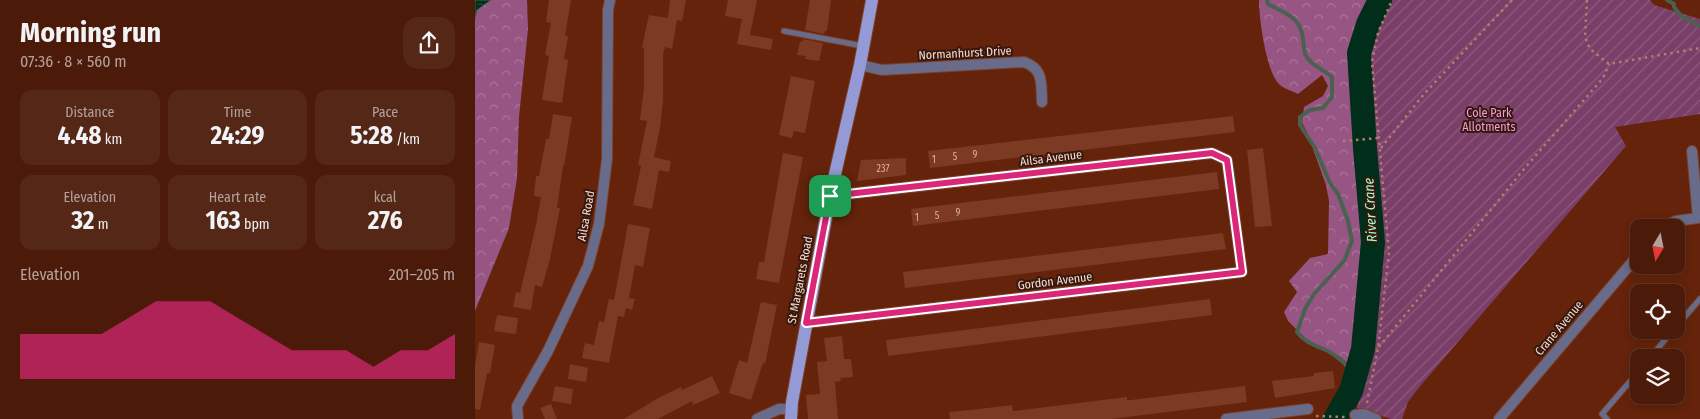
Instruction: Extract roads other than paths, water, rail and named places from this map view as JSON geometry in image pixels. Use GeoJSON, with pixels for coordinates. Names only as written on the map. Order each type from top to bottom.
{"type":"FeatureCollection","features":[{"type":"Feature","properties":{"kind":"main road","name":"St Margarets Road"},"geometry":{"type":"LineString","coordinates":[[791,414],[830,196],[860,65],[872,0]]}},
{"type":"Feature","properties":{"kind":"street","name":"Ailsa Road"},"geometry":{"type":"LineString","coordinates":[[518,419],[517,406],[549,351],[588,266],[599,224],[607,159],[610,0]]}},
{"type":"Feature","properties":{"kind":"street","name":"Normanhurst Drive"},"geometry":{"type":"LineString","coordinates":[[860,65],[882,70],[1024,62],[1033,65],[1038,72],[1041,79],[1042,102]]}},
{"type":"Feature","properties":{"kind":"street"},"geometry":{"type":"LineString","coordinates":[[1685,220],[1699,218],[1691,151]]}},
{"type":"Feature","properties":{"kind":"street","name":"Ailsa Avenue"},"geometry":{"type":"LineString","coordinates":[[830,196],[1212,153],[1227,160],[1234,207]]}},
{"type":"Feature","properties":{"kind":"street","name":"Gordon Avenue"},"geometry":{"type":"LineString","coordinates":[[806,323],[1242,272],[1234,207]]}},
{"type":"Feature","properties":{"kind":"street","name":"Crane Avenue"},"geometry":{"type":"LineString","coordinates":[[1499,419],[1630,265]]}},
{"type":"Feature","properties":{"kind":"street"},"geometry":{"type":"LineString","coordinates":[[757,419],[779,409],[791,414]]}},
{"type":"Feature","properties":{"kind":"street"},"geometry":{"type":"LineString","coordinates":[[1226,419],[1312,413]]}},
{"type":"Feature","properties":{"kind":"street"},"geometry":{"type":"LineString","coordinates":[[1355,415],[1376,419]]}},
{"type":"Feature","properties":{"kind":"lane"},"geometry":{"type":"LineString","coordinates":[[784,31],[863,46]]}},
{"type":"Feature","properties":{"kind":"lane"},"geometry":{"type":"LineString","coordinates":[[1685,316],[1700,299]]}},
{"type":"Feature","properties":{"kind":"lane"},"geometry":{"type":"LineString","coordinates":[[1657,349],[1666,339]]}},
{"type":"Feature","properties":{"kind":"lane"},"geometry":{"type":"LineString","coordinates":[[1607,419],[1602,414],[1630,381]]}},
{"type":"Feature","properties":{"kind":"water"},"geometry":{"type":"Polygon","coordinates":[[[475,0],[491,0],[477,10],[475,19],[475,0]]]}},
{"type":"Feature","properties":{"kind":"waterway"},"geometry":{"type":"LineString","coordinates":[[1267,0],[1268,4],[1288,14],[1296,21],[1302,33],[1304,51],[1307,58],[1332,77],[1332,97],[1323,108],[1310,110],[1300,117],[1300,125],[1315,148],[1330,183],[1338,194],[1348,221],[1352,241],[1344,261],[1314,294],[1305,309],[1297,332],[1307,342],[1336,356],[1355,376]]}},
{"type":"Feature","properties":{"kind":"waterway","name":"River Crane"},"geometry":{"type":"LineString","coordinates":[[1335,419],[1351,391],[1363,349],[1373,242],[1359,53],[1368,24],[1380,0]]}},
{"type":"Feature","properties":{"kind":"waterway"},"geometry":{"type":"LineString","coordinates":[[1667,0],[1674,4],[1674,7],[1682,17],[1700,26]]}},
{"type":"Feature","properties":{"kind":"park label","name":"Cole Park Allotments"},"geometry":{"type":"Point","coordinates":[1489,120]}}]}
